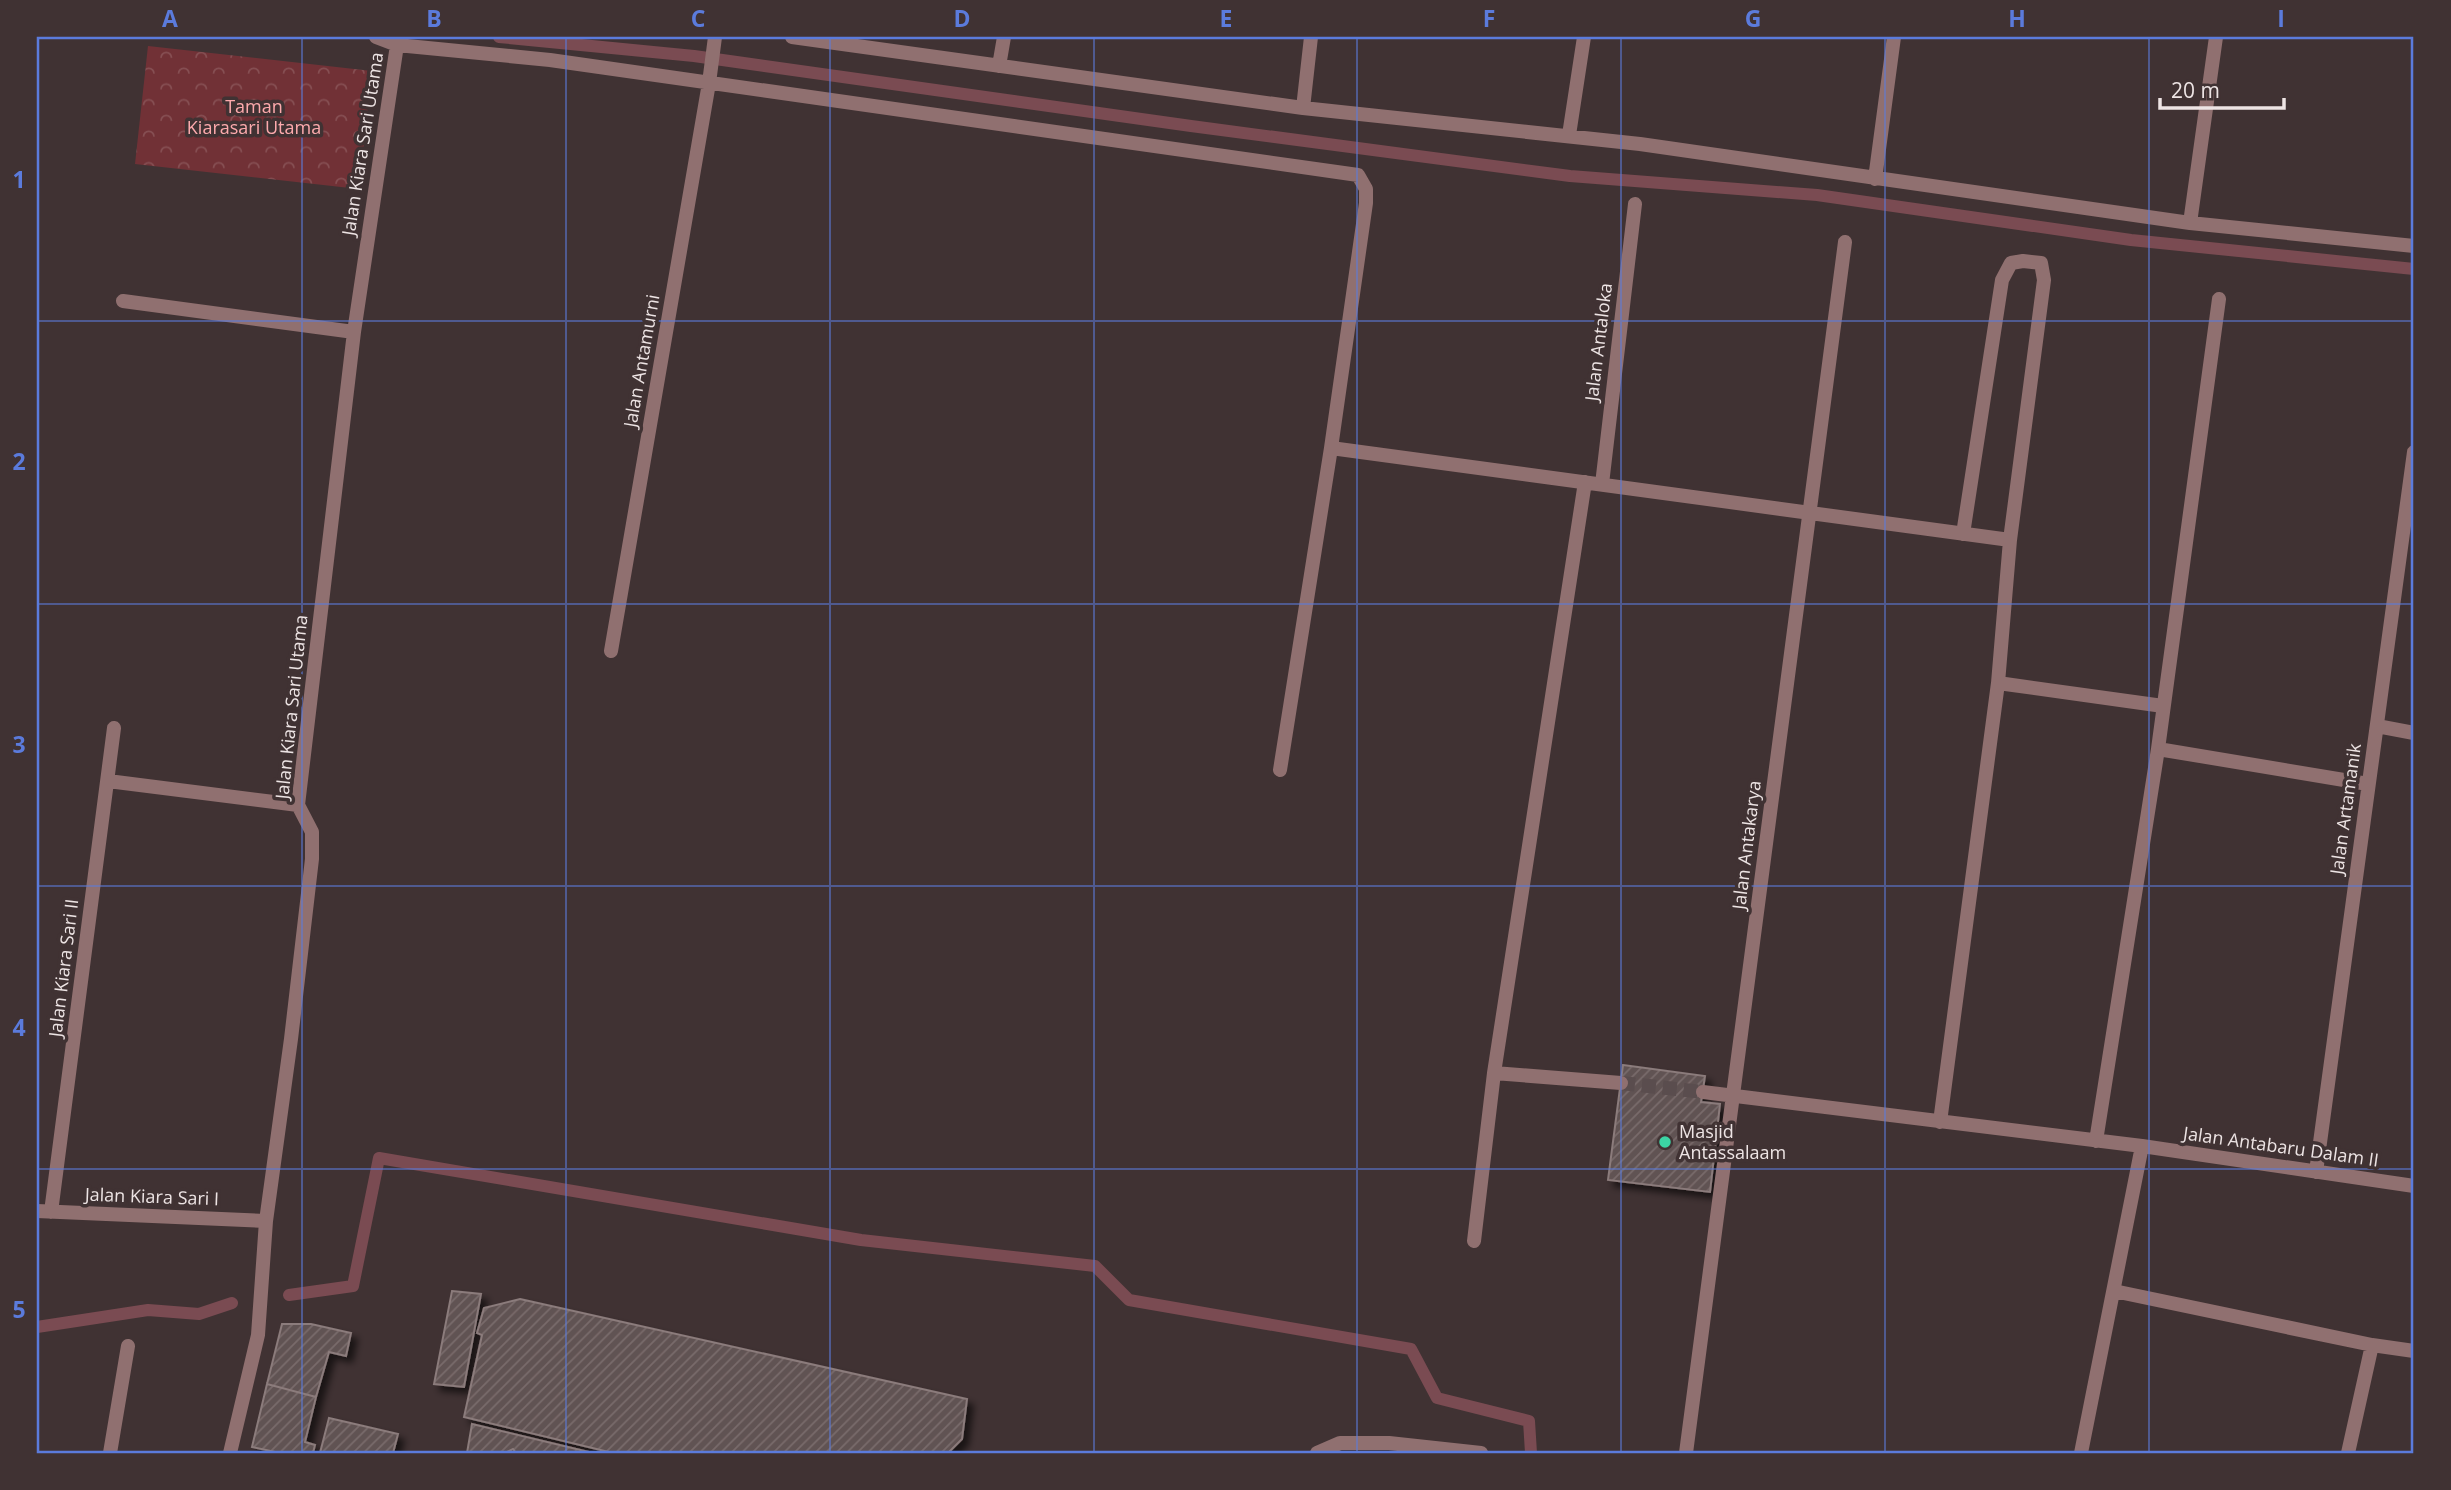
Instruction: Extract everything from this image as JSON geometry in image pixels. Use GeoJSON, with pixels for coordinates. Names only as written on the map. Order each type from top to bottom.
{"type":"FeatureCollection","features":[{"type":"Feature","properties":{"kind":"street"},"geometry":{"type":"LineString","coordinates":[[376,37],[397,45],[442,42],[550,60],[711,69],[1358,175],[1366,190],[1366,203],[1331,448],[1280,770]]}},
{"type":"Feature","properties":{"kind":"street","name":"Jalan Antamurni"},"geometry":{"type":"LineString","coordinates":[[611,651],[715,37]]}},
{"type":"Feature","properties":{"kind":"street"},"geometry":{"type":"LineString","coordinates":[[792,37],[1303,108],[1569,135],[2190,223],[2414,246]]}},
{"type":"Feature","properties":{"kind":"street"},"geometry":{"type":"LineString","coordinates":[[999,66],[1004,37]]}},
{"type":"Feature","properties":{"kind":"street"},"geometry":{"type":"LineString","coordinates":[[1303,108],[1311,37]]}},
{"type":"Feature","properties":{"kind":"street"},"geometry":{"type":"LineString","coordinates":[[1569,135],[1584,37]]}},
{"type":"Feature","properties":{"kind":"street"},"geometry":{"type":"LineString","coordinates":[[1875,179],[1894,37]]}},
{"type":"Feature","properties":{"kind":"street"},"geometry":{"type":"LineString","coordinates":[[2190,223],[2216,37]]}},
{"type":"Feature","properties":{"kind":"street","name":"Jalan Kiara Sari Utama"},"geometry":{"type":"LineString","coordinates":[[230,1453],[258,1335],[266,1221],[312,859],[312,832],[298,805],[354,332],[397,45]]}},
{"type":"Feature","properties":{"kind":"street","name":"Jalan Antaloka"},"geometry":{"type":"LineString","coordinates":[[1602,484],[1635,204]]}},
{"type":"Feature","properties":{"kind":"street","name":"Jalan Antakarya"},"geometry":{"type":"LineString","coordinates":[[1686,1453],[1845,242]]}},
{"type":"Feature","properties":{"kind":"street"},"geometry":{"type":"LineString","coordinates":[[1940,1122],[1998,683],[2010,540],[2044,280],[2041,263],[2011,263],[2003,279],[1963,534]]}},
{"type":"Feature","properties":{"kind":"street"},"geometry":{"type":"LineString","coordinates":[[2095,1141],[2158,748],[2219,299]]}},
{"type":"Feature","properties":{"kind":"street"},"geometry":{"type":"LineString","coordinates":[[123,301],[354,332]]}},
{"type":"Feature","properties":{"kind":"street"},"geometry":{"type":"LineString","coordinates":[[1331,448],[2010,540]]}},
{"type":"Feature","properties":{"kind":"street","name":"Jalan Artamanik"},"geometry":{"type":"LineString","coordinates":[[2316,1172],[2414,452]]}},
{"type":"Feature","properties":{"kind":"street"},"geometry":{"type":"LineString","coordinates":[[1474,1241],[1494,1073],[1585,482]]}},
{"type":"Feature","properties":{"kind":"street"},"geometry":{"type":"LineString","coordinates":[[1998,683],[2163,706]]}},
{"type":"Feature","properties":{"kind":"street"},"geometry":{"type":"LineString","coordinates":[[2376,726],[2414,733]]}},
{"type":"Feature","properties":{"kind":"street","name":"Jalan Kiara Sari II"},"geometry":{"type":"LineString","coordinates":[[44,1212],[114,728]]}},
{"type":"Feature","properties":{"kind":"street"},"geometry":{"type":"LineString","coordinates":[[2158,748],[2368,784]]}},
{"type":"Feature","properties":{"kind":"street"},"geometry":{"type":"LineString","coordinates":[[108,780],[298,805]]}},
{"type":"Feature","properties":{"kind":"street"},"geometry":{"type":"LineString","coordinates":[[1494,1073],[1621,1083]]}},
{"type":"Feature","properties":{"kind":"street","name":"Jalan Antabaru Dalam II"},"geometry":{"type":"LineString","coordinates":[[1703,1093],[2143,1146],[2414,1186]]}},
{"type":"Feature","properties":{"kind":"street"},"geometry":{"type":"LineString","coordinates":[[2081,1453],[2143,1146]]}},
{"type":"Feature","properties":{"kind":"street","name":"Jalan Kiara Sari I"},"geometry":{"type":"LineString","coordinates":[[44,1212],[266,1221]]}},
{"type":"Feature","properties":{"kind":"street"},"geometry":{"type":"LineString","coordinates":[[2114,1291],[2372,1345],[2414,1351]]}},
{"type":"Feature","properties":{"kind":"street"},"geometry":{"type":"LineString","coordinates":[[2348,1453],[2372,1345]]}},
{"type":"Feature","properties":{"kind":"street"},"geometry":{"type":"LineString","coordinates":[[110,1453],[128,1346]]}},
{"type":"Feature","properties":{"kind":"street"},"geometry":{"type":"LineString","coordinates":[[1317,1453],[1340,1443],[1389,1443],[1481,1453]]}},
{"type":"Feature","properties":{"kind":"green space","name":"Taman Kiarasari Utama"},"geometry":{"type":"Polygon","coordinates":[[[148,46],[372,71],[359,189],[135,164],[148,46]]]}},
{"type":"Feature","properties":{"kind":"building","name":"Masjid Antassalaam"},"geometry":{"type":"Polygon","coordinates":[[[1623,1065],[1705,1076],[1701,1102],[1720,1104],[1710,1192],[1608,1180],[1623,1065]]]}},
{"type":"Feature","properties":{"kind":"building"},"geometry":{"type":"Polygon","coordinates":[[[452,1291],[481,1294],[464,1387],[434,1384],[452,1291]]]}},
{"type":"Feature","properties":{"kind":"building"},"geometry":{"type":"Polygon","coordinates":[[[520,1299],[967,1399],[962,1439],[948,1453],[613,1453],[464,1417],[482,1335],[477,1333],[484,1308],[520,1299]]]}},
{"type":"Feature","properties":{"kind":"building"},"geometry":{"type":"Polygon","coordinates":[[[282,1324],[311,1324],[351,1333],[346,1356],[329,1352],[316,1397],[267,1384],[282,1324]]]}},
{"type":"Feature","properties":{"kind":"building"},"geometry":{"type":"Polygon","coordinates":[[[267,1384],[316,1397],[305,1442],[315,1445],[313,1453],[280,1453],[252,1447],[267,1384]]]}},
{"type":"Feature","properties":{"kind":"building"},"geometry":{"type":"Polygon","coordinates":[[[329,1418],[398,1434],[393,1453],[320,1453],[329,1418]]]}},
{"type":"Feature","properties":{"kind":"building"},"geometry":{"type":"Polygon","coordinates":[[[472,1424],[593,1453],[516,1453],[513,1449],[505,1453],[467,1453],[472,1424]]]}},
{"type":"Feature","properties":{"kind":"waterway"},"geometry":{"type":"LineString","coordinates":[[499,37],[694,56],[1570,176],[1817,195],[2131,240],[2414,269]]}},
{"type":"Feature","properties":{"kind":"waterway"},"geometry":{"type":"LineString","coordinates":[[289,1295],[353,1286],[379,1158],[861,1240],[1095,1266],[1129,1300],[1411,1349],[1437,1398],[1529,1421],[1531,1453]]}},
{"type":"Feature","properties":{"kind":"waterway"},"geometry":{"type":"LineString","coordinates":[[37,1327],[148,1310],[199,1314],[232,1303]]}},
{"type":"Feature","properties":{"kind":"tunnel"},"geometry":{"type":"LineString","coordinates":[[1621,1083],[1703,1092]]}},
{"type":"Feature","properties":{"kind":"place","name":"Masjid Antassalaam"},"geometry":{"type":"Point","coordinates":[1665,1142]}}]}
